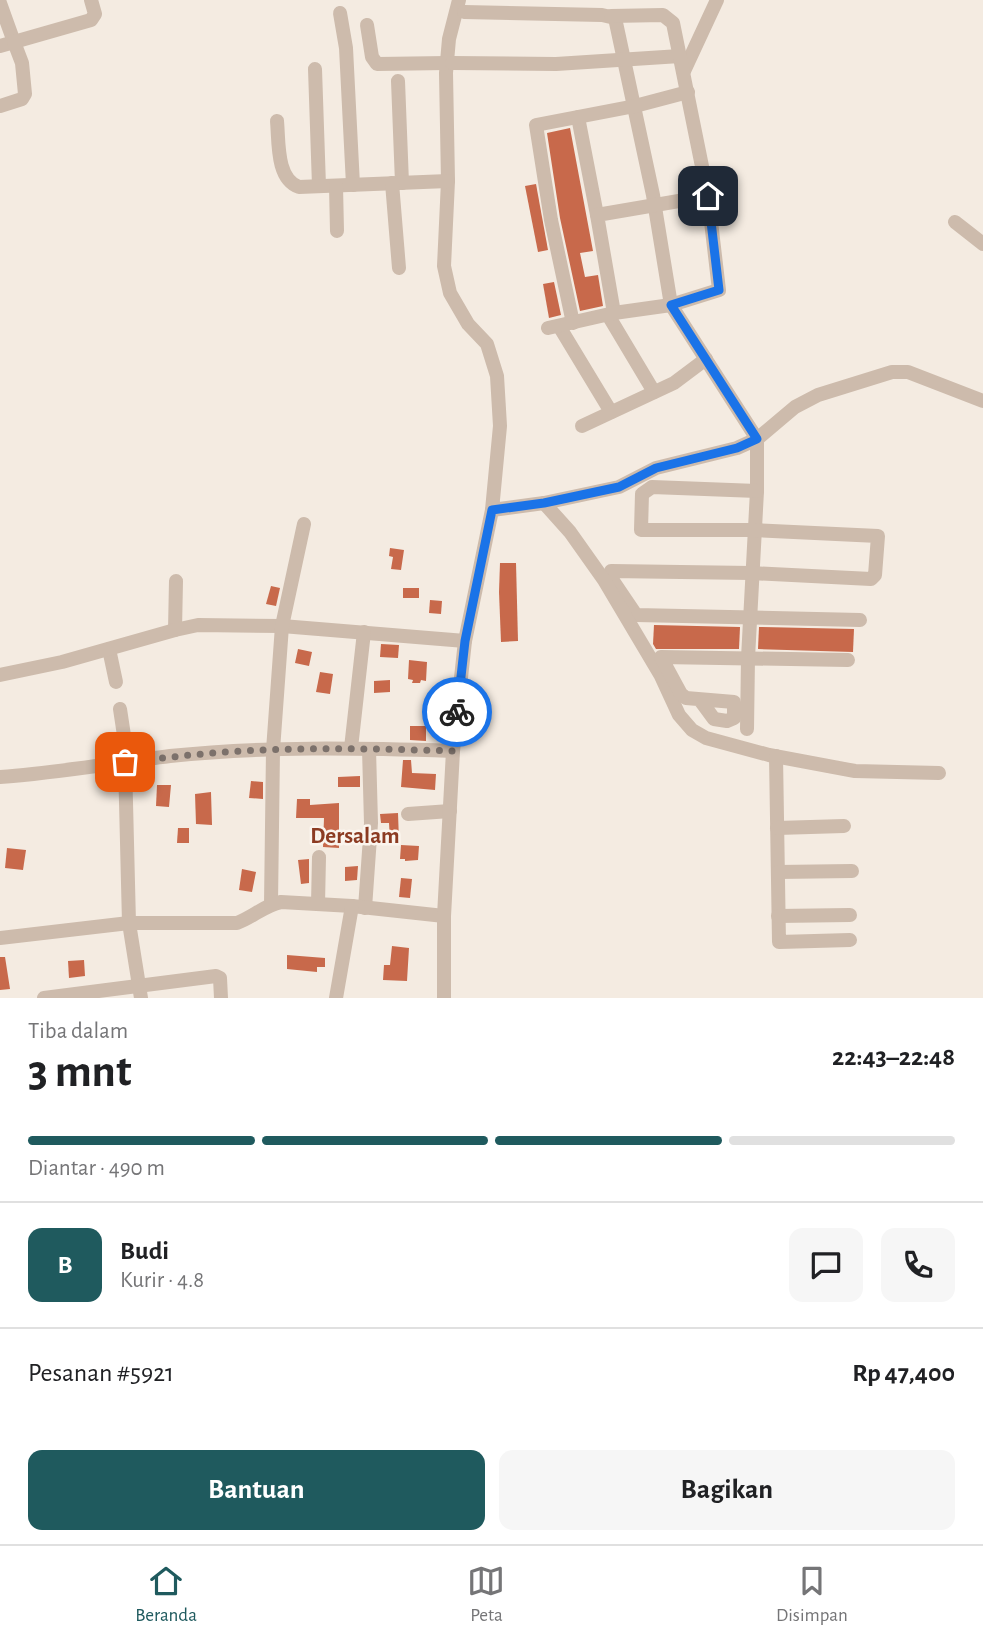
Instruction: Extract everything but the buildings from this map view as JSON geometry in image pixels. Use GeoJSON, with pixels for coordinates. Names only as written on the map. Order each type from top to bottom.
{"type":"FeatureCollection","features":[{"type":"Feature","properties":{"kind":"street"},"geometry":{"type":"LineString","coordinates":[[7,44],[91,20],[95,14],[91,0]]}},
{"type":"Feature","properties":{"kind":"street"},"geometry":{"type":"LineString","coordinates":[[684,71],[717,0]]}},
{"type":"Feature","properties":{"kind":"street"},"geometry":{"type":"LineString","coordinates":[[0,3],[7,44],[22,63],[25,94],[22,99],[0,106]]}},
{"type":"Feature","properties":{"kind":"street"},"geometry":{"type":"LineString","coordinates":[[444,998],[444,916],[453,751],[465,641],[492,510],[500,426],[496,376],[487,344],[468,324],[450,293],[444,266],[448,181],[449,38],[461,6],[611,16],[663,15],[673,23],[708,196],[719,290],[671,305],[560,325]]}},
{"type":"Feature","properties":{"kind":"street"},"geometry":{"type":"LineString","coordinates":[[340,13],[346,48],[353,185]]}},
{"type":"Feature","properties":{"kind":"street"},"geometry":{"type":"LineString","coordinates":[[611,16],[615,18],[635,106],[671,305],[757,439],[747,729]]}},
{"type":"Feature","properties":{"kind":"street"},"geometry":{"type":"LineString","coordinates":[[367,25],[372,57],[377,64],[556,64],[680,56]]}},
{"type":"Feature","properties":{"kind":"street"},"geometry":{"type":"LineString","coordinates":[[315,69],[319,186]]}},
{"type":"Feature","properties":{"kind":"street"},"geometry":{"type":"LineString","coordinates":[[398,81],[399,268]]}},
{"type":"Feature","properties":{"kind":"street"},"geometry":{"type":"LineString","coordinates":[[611,412],[560,325],[551,220],[536,125],[635,106],[688,92]]}},
{"type":"Feature","properties":{"kind":"street"},"geometry":{"type":"LineString","coordinates":[[578,117],[597,215],[611,314],[654,393]]}},
{"type":"Feature","properties":{"kind":"street"},"geometry":{"type":"LineString","coordinates":[[277,121],[282,164],[287,179],[299,187],[448,181]]}},
{"type":"Feature","properties":{"kind":"street"},"geometry":{"type":"LineString","coordinates":[[336,186],[337,231]]}},
{"type":"Feature","properties":{"kind":"street"},"geometry":{"type":"LineString","coordinates":[[597,215],[708,196]]}},
{"type":"Feature","properties":{"kind":"street"},"geometry":{"type":"LineString","coordinates":[[955,222],[983,244]]}},
{"type":"Feature","properties":{"kind":"street"},"geometry":{"type":"LineString","coordinates":[[582,426],[674,383],[706,359]]}},
{"type":"Feature","properties":{"kind":"street"},"geometry":{"type":"LineString","coordinates":[[492,510],[544,503],[619,487],[656,468],[737,448],[757,439],[795,407],[818,395],[892,372],[908,372],[983,401]]}},
{"type":"Feature","properties":{"kind":"street"},"geometry":{"type":"LineString","coordinates":[[700,700],[681,694],[636,615],[613,581],[611,571],[751,573],[871,579],[875,575],[878,536],[753,530],[641,530],[642,494],[652,488],[757,491]]}},
{"type":"Feature","properties":{"kind":"street"},"geometry":{"type":"LineString","coordinates":[[544,503],[570,532],[604,580],[661,676],[679,715],[692,730],[706,738],[776,757],[855,771],[939,773]]}},
{"type":"Feature","properties":{"kind":"street"},"geometry":{"type":"LineString","coordinates":[[271,904],[273,750],[282,626],[304,524]]}},
{"type":"Feature","properties":{"kind":"street"},"geometry":{"type":"LineString","coordinates":[[175,630],[176,581]]}},
{"type":"Feature","properties":{"kind":"street"},"geometry":{"type":"LineString","coordinates":[[636,615],[860,620]]}},
{"type":"Feature","properties":{"kind":"street"},"geometry":{"type":"LineString","coordinates":[[0,675],[62,662],[175,630],[209,625],[282,626],[465,641]]}},
{"type":"Feature","properties":{"kind":"street"},"geometry":{"type":"LineString","coordinates":[[351,748],[364,632]]}},
{"type":"Feature","properties":{"kind":"street"},"geometry":{"type":"LineString","coordinates":[[109,649],[116,682]]}},
{"type":"Feature","properties":{"kind":"street"},"geometry":{"type":"LineString","coordinates":[[661,657],[848,660]]}},
{"type":"Feature","properties":{"kind":"street"},"geometry":{"type":"LineString","coordinates":[[120,709],[126,762],[129,923],[140,992]]}},
{"type":"Feature","properties":{"kind":"street"},"geometry":{"type":"LineString","coordinates":[[0,777],[171,756],[273,750],[351,748],[453,751]]}},
{"type":"Feature","properties":{"kind":"street"},"geometry":{"type":"LineString","coordinates":[[336,998],[359,907],[371,823],[369,749]]}},
{"type":"Feature","properties":{"kind":"street"},"geometry":{"type":"LineString","coordinates":[[776,757],[779,942],[850,940]]}},
{"type":"Feature","properties":{"kind":"street"},"geometry":{"type":"LineString","coordinates":[[408,814],[450,811]]}},
{"type":"Feature","properties":{"kind":"street"},"geometry":{"type":"LineString","coordinates":[[777,828],[844,826]]}},
{"type":"Feature","properties":{"kind":"street"},"geometry":{"type":"LineString","coordinates":[[318,904],[319,857]]}},
{"type":"Feature","properties":{"kind":"street"},"geometry":{"type":"LineString","coordinates":[[778,872],[852,871]]}},
{"type":"Feature","properties":{"kind":"street"},"geometry":{"type":"LineString","coordinates":[[0,937],[129,923],[237,923],[271,904],[281,902],[444,916]]}},
{"type":"Feature","properties":{"kind":"street"},"geometry":{"type":"LineString","coordinates":[[778,916],[850,915]]}},
{"type":"Feature","properties":{"kind":"street"},"geometry":{"type":"LineString","coordinates":[[44,998],[140,992],[216,976],[220,978],[221,998]]}},
{"type":"Feature","properties":{"kind":"way so far"},"geometry":{"type":"LineString","coordinates":[[125,762],[243,751],[351,748],[453,751],[457,712]]}},
{"type":"Feature","properties":{"kind":"district","name":"Dersalam"},"geometry":{"type":"Point","coordinates":[355,835]}},
{"type":"Feature","properties":{"kind":"route"},"geometry":{"type":"LineString","coordinates":[[457,712],[465,641],[492,510],[544,503],[619,487],[656,468],[737,448],[757,439],[671,305],[719,290],[708,196]]}}]}
